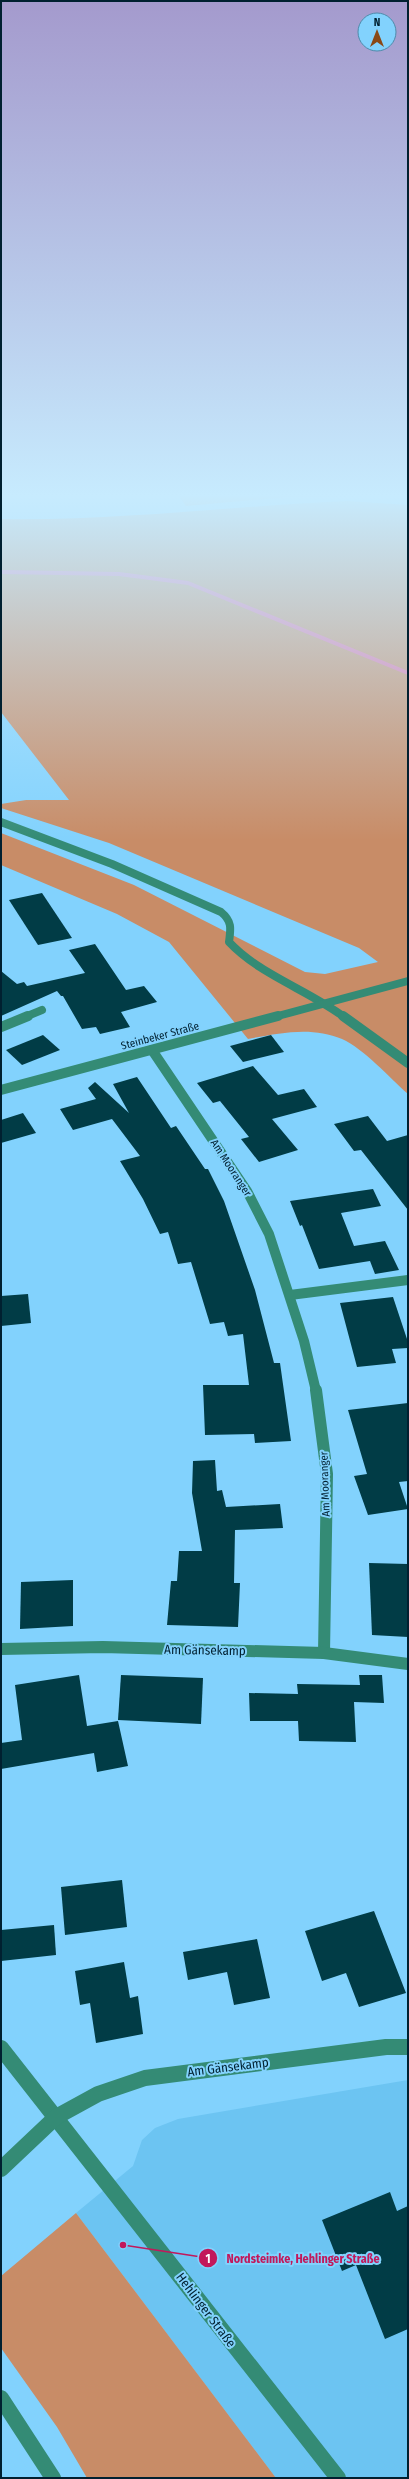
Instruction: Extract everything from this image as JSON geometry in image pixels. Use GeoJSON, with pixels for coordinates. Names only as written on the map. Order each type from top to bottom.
{"type":"FeatureCollection","features":[{"type":"Feature","properties":{"kind":"street"},"geometry":{"type":"LineString","coordinates":[[1,822],[112,864],[221,912],[229,919],[231,929],[229,942],[244,958],[324,1002],[408,1064]]}},
{"type":"Feature","properties":{"kind":"street","name":"Steinbeker Straße"},"geometry":{"type":"LineString","coordinates":[[1,1090],[324,1002],[408,981]]}},
{"type":"Feature","properties":{"kind":"street"},"geometry":{"type":"LineString","coordinates":[[1,1026],[42,1010]]}},
{"type":"Feature","properties":{"kind":"street","name":"Am Mooranger"},"geometry":{"type":"LineString","coordinates":[[152,1050],[247,1191],[269,1234],[290,1295],[318,1400],[327,1474],[324,1653]]}},
{"type":"Feature","properties":{"kind":"street"},"geometry":{"type":"LineString","coordinates":[[290,1295],[408,1280]]}},
{"type":"Feature","properties":{"kind":"street","name":"Am Gänsekamp"},"geometry":{"type":"LineString","coordinates":[[1,1649],[104,1647],[324,1653],[408,1664]]}},
{"type":"Feature","properties":{"kind":"street","name":"Am Gänsekamp"},"geometry":{"type":"LineString","coordinates":[[1,2169],[56,2117],[98,2094],[146,2078],[386,2047],[408,2047]]}},
{"type":"Feature","properties":{"kind":"street","name":"Hehlinger Straße"},"geometry":{"type":"LineString","coordinates":[[1,2048],[338,2478]]}},
{"type":"Feature","properties":{"kind":"street"},"geometry":{"type":"LineString","coordinates":[[1,2398],[53,2478]]}},
{"type":"Feature","properties":{"kind":"shaded area"},"geometry":{"type":"Polygon","coordinates":[[[1,609],[408,609],[408,1094],[359,1049],[342,1039],[331,1035],[295,1032],[248,1039],[169,942],[117,914],[1,865],[1,833],[134,885],[305,972],[325,974],[378,962],[359,948],[109,843],[1,808],[1,804],[26,800],[69,800],[1,712],[1,609]]]}},
{"type":"Feature","properties":{"kind":"shaded area"},"geometry":{"type":"Polygon","coordinates":[[[408,2080],[408,2478],[276,2478],[76,2213],[133,2166],[142,2140],[155,2128],[178,2119],[408,2080]]]}},
{"type":"Feature","properties":{"kind":"shaded area"},"geometry":{"type":"Polygon","coordinates":[[[76,2213],[276,2478],[87,2478],[57,2427],[1,2348],[1,2276],[76,2213]]]}},
{"type":"Feature","properties":{"kind":"building"},"geometry":{"type":"Polygon","coordinates":[[[42,893],[72,938],[38,945],[9,900],[42,893]]]}},
{"type":"Feature","properties":{"kind":"building"},"geometry":{"type":"Polygon","coordinates":[[[95,944],[126,990],[144,986],[157,1002],[121,1012],[130,1027],[100,1034],[96,1027],[82,1029],[63,996],[61,996],[57,991],[1,1016],[1,971],[17,984],[24,982],[27,986],[85,973],[69,950],[95,944]]]}},
{"type":"Feature","properties":{"kind":"building"},"geometry":{"type":"Polygon","coordinates":[[[43,1035],[60,1050],[22,1065],[6,1050],[43,1035]]]}},
{"type":"Feature","properties":{"kind":"building"},"geometry":{"type":"Polygon","coordinates":[[[271,1035],[284,1052],[243,1062],[230,1046],[271,1035]]]}},
{"type":"Feature","properties":{"kind":"building"},"geometry":{"type":"Polygon","coordinates":[[[253,1066],[278,1095],[304,1089],[317,1107],[272,1119],[298,1150],[259,1162],[241,1139],[249,1137],[220,1101],[213,1103],[197,1083],[253,1066]]]}},
{"type":"Feature","properties":{"kind":"building"},"geometry":{"type":"Polygon","coordinates":[[[137,1077],[171,1128],[176,1126],[205,1169],[208,1169],[224,1201],[255,1290],[274,1363],[280,1363],[291,1441],[255,1443],[254,1434],[205,1435],[203,1385],[249,1385],[243,1334],[228,1336],[224,1322],[210,1324],[191,1262],[178,1264],[168,1232],[160,1234],[143,1199],[120,1161],[140,1156],[112,1119],[73,1130],[60,1109],[96,1099],[88,1088],[95,1082],[129,1113],[113,1084],[137,1077]]]}},
{"type":"Feature","properties":{"kind":"building"},"geometry":{"type":"Polygon","coordinates":[[[23,1113],[36,1133],[1,1143],[1,1120],[23,1113]]]}},
{"type":"Feature","properties":{"kind":"building"},"geometry":{"type":"Polygon","coordinates":[[[368,1116],[387,1141],[408,1135],[408,1210],[361,1150],[354,1151],[334,1124],[368,1116]]]}},
{"type":"Feature","properties":{"kind":"building"},"geometry":{"type":"Polygon","coordinates":[[[373,1189],[381,1206],[341,1213],[354,1246],[385,1241],[399,1270],[375,1274],[370,1261],[319,1269],[302,1225],[300,1226],[290,1201],[373,1189]]]}},
{"type":"Feature","properties":{"kind":"building"},"geometry":{"type":"Polygon","coordinates":[[[28,1294],[31,1323],[1,1326],[1,1296],[28,1294]]]}},
{"type":"Feature","properties":{"kind":"building"},"geometry":{"type":"Polygon","coordinates":[[[393,1297],[408,1342],[408,1348],[392,1349],[396,1363],[357,1367],[340,1303],[393,1297]]]}},
{"type":"Feature","properties":{"kind":"building"},"geometry":{"type":"Polygon","coordinates":[[[408,1403],[408,1481],[399,1482],[408,1509],[368,1515],[354,1476],[367,1474],[348,1410],[408,1403]]]}},
{"type":"Feature","properties":{"kind":"building"},"geometry":{"type":"Polygon","coordinates":[[[215,1460],[217,1491],[222,1490],[226,1507],[280,1504],[283,1528],[235,1530],[234,1583],[240,1583],[238,1627],[167,1625],[171,1581],[177,1581],[179,1551],[202,1551],[192,1493],[193,1461],[215,1460]]]}},
{"type":"Feature","properties":{"kind":"building"},"geometry":{"type":"Polygon","coordinates":[[[369,1563],[408,1564],[408,1637],[372,1635],[369,1563]]]}},
{"type":"Feature","properties":{"kind":"building"},"geometry":{"type":"Polygon","coordinates":[[[73,1580],[73,1626],[20,1629],[21,1582],[73,1580]]]}},
{"type":"Feature","properties":{"kind":"building"},"geometry":{"type":"Polygon","coordinates":[[[79,1675],[87,1726],[118,1721],[128,1766],[97,1772],[94,1753],[1,1769],[1,1743],[22,1740],[15,1685],[79,1675]]]}},
{"type":"Feature","properties":{"kind":"building"},"geometry":{"type":"Polygon","coordinates":[[[121,1675],[203,1678],[201,1724],[118,1720],[121,1675]]]}},
{"type":"Feature","properties":{"kind":"building"},"geometry":{"type":"Polygon","coordinates":[[[359,1675],[382,1675],[384,1703],[354,1702],[356,1742],[299,1741],[298,1721],[250,1721],[249,1693],[298,1694],[297,1684],[360,1685],[359,1675]]]}},
{"type":"Feature","properties":{"kind":"building"},"geometry":{"type":"Polygon","coordinates":[[[122,1880],[127,1927],[65,1935],[61,1887],[122,1880]]]}},
{"type":"Feature","properties":{"kind":"building"},"geometry":{"type":"Polygon","coordinates":[[[374,1911],[406,1993],[359,2007],[346,1973],[322,1981],[305,1931],[374,1911]]]}},
{"type":"Feature","properties":{"kind":"building"},"geometry":{"type":"Polygon","coordinates":[[[54,1925],[56,1955],[1,1961],[1,1930],[54,1925]]]}},
{"type":"Feature","properties":{"kind":"building"},"geometry":{"type":"Polygon","coordinates":[[[257,1939],[270,1998],[234,2005],[227,1972],[188,1980],[183,1952],[257,1939]]]}},
{"type":"Feature","properties":{"kind":"building"},"geometry":{"type":"Polygon","coordinates":[[[124,1962],[130,1998],[138,1996],[143,2034],[96,2043],[90,2003],[80,2005],[75,1971],[124,1962]]]}},
{"type":"Feature","properties":{"kind":"building"},"geometry":{"type":"Polygon","coordinates":[[[390,2192],[397,2211],[408,2206],[408,2329],[385,2339],[356,2265],[342,2271],[322,2220],[390,2192]]]}},
{"type":"Feature","properties":{"kind":"waterway"},"geometry":{"type":"LineString","coordinates":[[251,609],[408,673]]}},
{"type":"Feature","properties":{"kind":"place","name":"Nordsteimke, Hehlinger Straße"},"geometry":{"type":"Point","coordinates":[123,2245]}}]}
